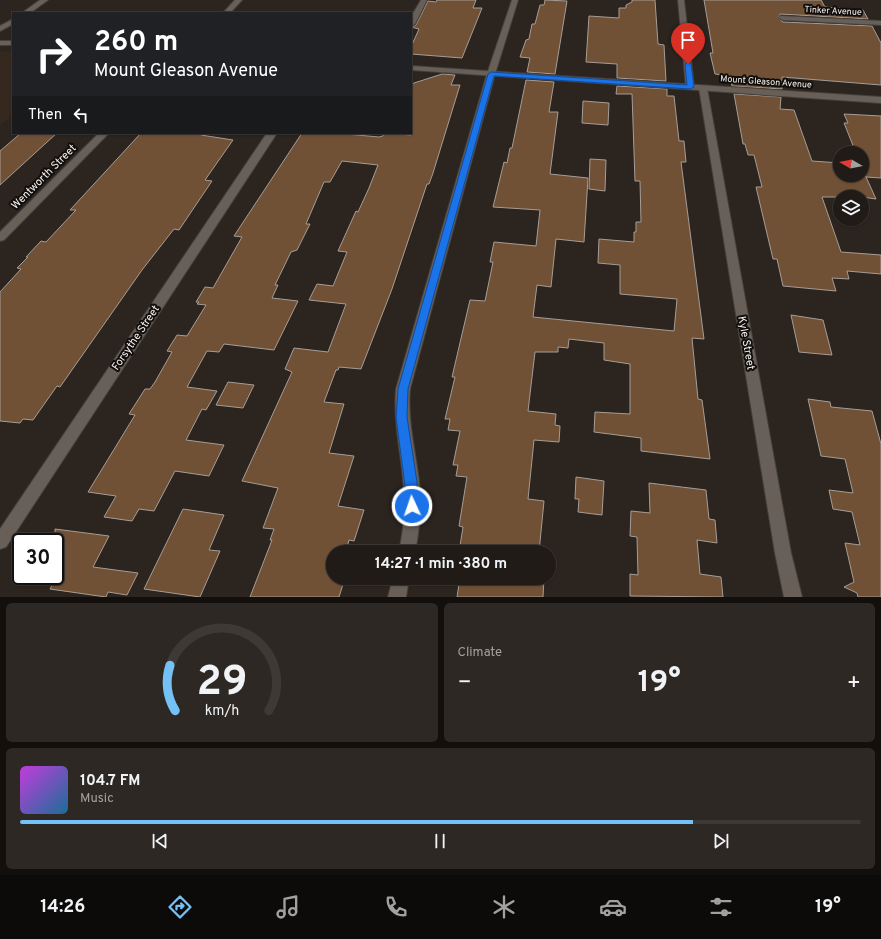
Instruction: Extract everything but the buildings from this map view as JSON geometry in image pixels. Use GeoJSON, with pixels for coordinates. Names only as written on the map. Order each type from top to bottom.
{"type":"FeatureCollection","features":[{"type":"Feature","properties":{"kind":"street"},"geometry":{"type":"LineString","coordinates":[[27,12],[45,0]]}},
{"type":"Feature","properties":{"kind":"street"},"geometry":{"type":"LineString","coordinates":[[227,12],[239,0]]}},
{"type":"Feature","properties":{"kind":"street"},"geometry":{"type":"LineString","coordinates":[[412,22],[424,0]]}},
{"type":"Feature","properties":{"kind":"street"},"geometry":{"type":"LineString","coordinates":[[408,545],[412,506],[411,482],[401,417],[403,389],[491,74],[515,0]]}},
{"type":"Feature","properties":{"kind":"street","name":"Kyle Street"},"geometry":{"type":"LineString","coordinates":[[681,0],[781,545],[793,597]]}},
{"type":"Feature","properties":{"kind":"street","name":"Tinker Avenue"},"geometry":{"type":"LineString","coordinates":[[784,18],[881,23]]}},
{"type":"Feature","properties":{"kind":"street"},"geometry":{"type":"LineString","coordinates":[[0,29],[12,22]]}},
{"type":"Feature","properties":{"kind":"street"},"geometry":{"type":"LineString","coordinates":[[0,42],[12,43]]}},
{"type":"Feature","properties":{"kind":"street","name":"Mount Gleason Avenue"},"geometry":{"type":"LineString","coordinates":[[412,68],[881,100]]}},
{"type":"Feature","properties":{"kind":"street","name":"Wentworth Street"},"geometry":{"type":"LineString","coordinates":[[0,238],[103,134]]}},
{"type":"Feature","properties":{"kind":"street","name":"Forsythe Street"},"geometry":{"type":"LineString","coordinates":[[0,542],[271,134]]}},
{"type":"Feature","properties":{"kind":"street"},"geometry":{"type":"LineString","coordinates":[[397,597],[400,585]]}},
{"type":"Feature","properties":{"kind":"shaded area"},"geometry":{"type":"Polygon","coordinates":[[[0,51],[12,52],[12,115],[0,125],[0,51]]]}},
{"type":"Feature","properties":{"kind":"route"},"geometry":{"type":"LineString","coordinates":[[412,506],[411,482],[401,417],[403,389],[491,74],[690,87],[688,64]]}}]}
